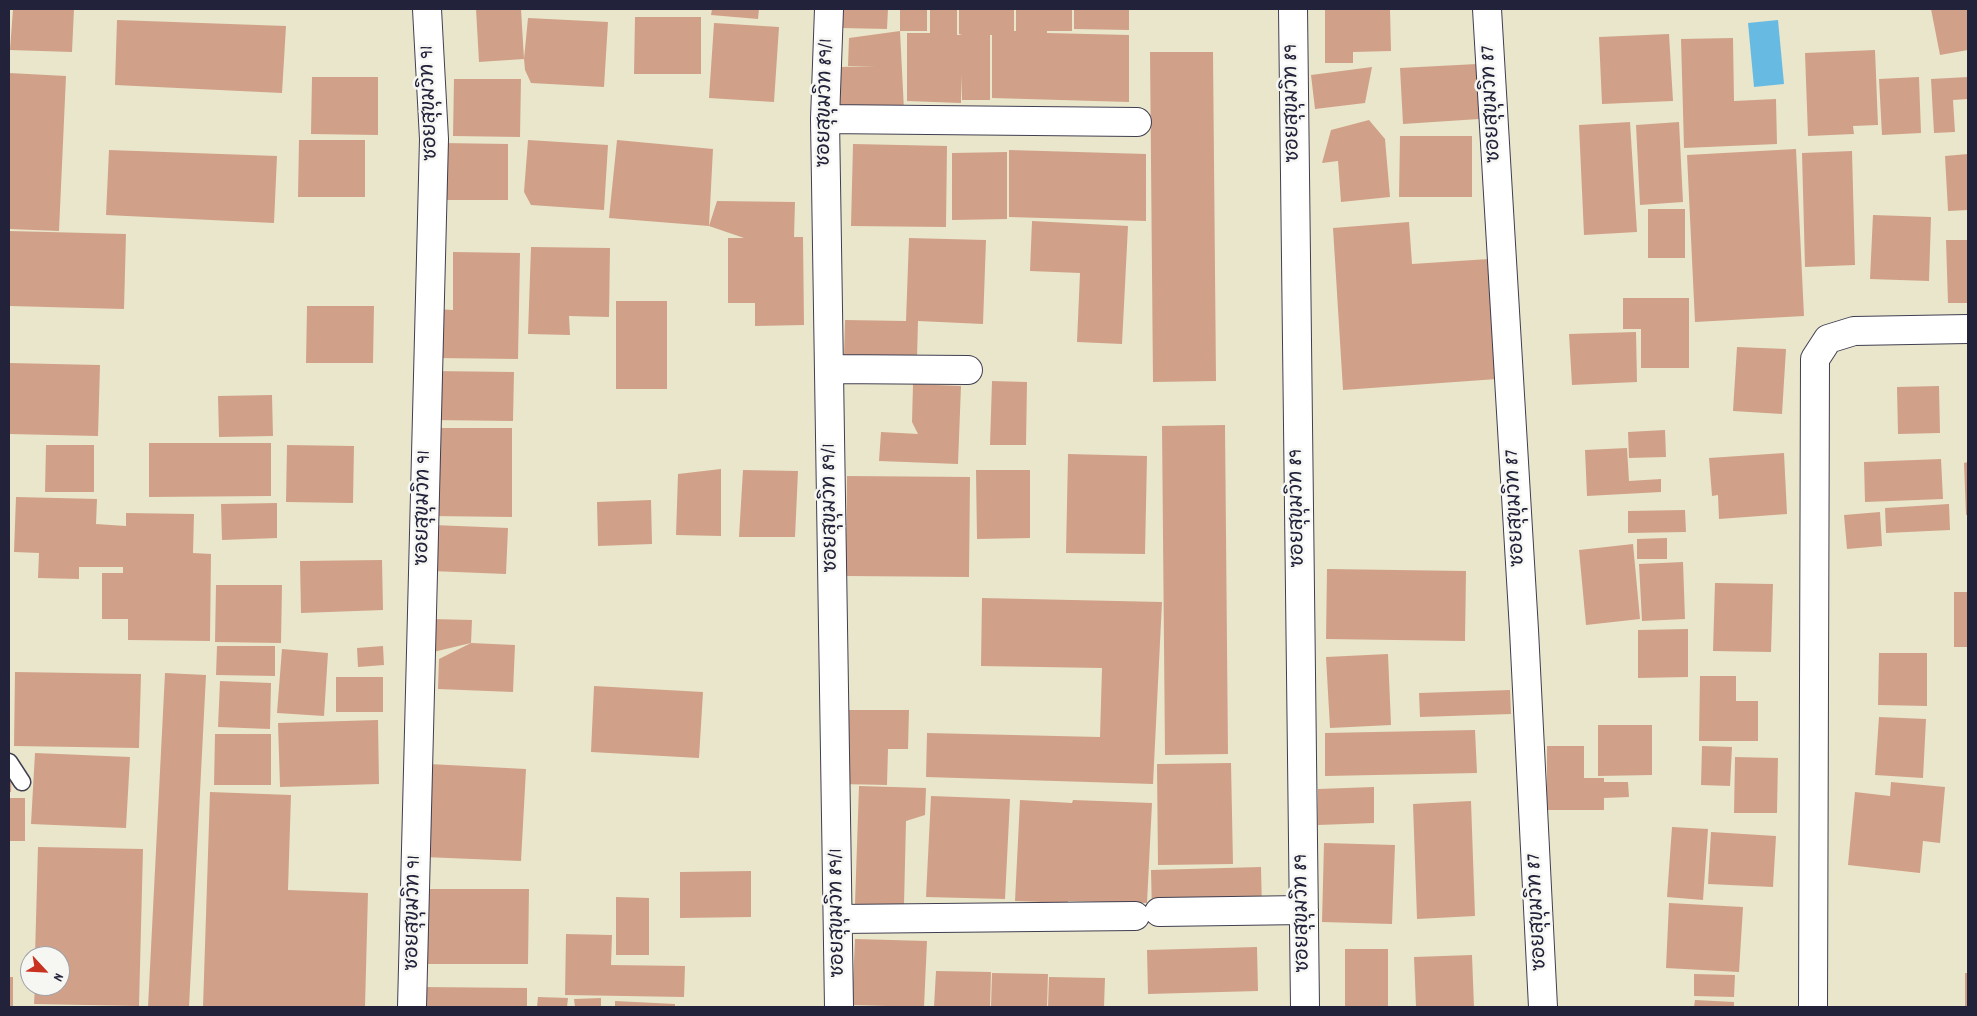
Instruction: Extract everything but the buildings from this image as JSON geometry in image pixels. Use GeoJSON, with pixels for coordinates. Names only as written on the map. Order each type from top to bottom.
{"type":"FeatureCollection","features":[{"type":"Feature","properties":{"kind":"street","name":"ซอยสุขุมวิท 91"},"geometry":{"type":"LineString","coordinates":[[412,1007],[434,139],[427,9]]}},
{"type":"Feature","properties":{"kind":"street","name":"ซอยสุขุมวิท 89/1"},"geometry":{"type":"LineString","coordinates":[[829,9],[825,119],[839,1007]]}},
{"type":"Feature","properties":{"kind":"street","name":"ซอยสุขุมวิท 89"},"geometry":{"type":"LineString","coordinates":[[1293,9],[1305,1007]]}},
{"type":"Feature","properties":{"kind":"street","name":"ซอยสุขุมวิท 87"},"geometry":{"type":"LineString","coordinates":[[1487,9],[1524,630],[1544,1007]]}},
{"type":"Feature","properties":{"kind":"street"},"geometry":{"type":"LineString","coordinates":[[825,119],[1137,122]]}},
{"type":"Feature","properties":{"kind":"street"},"geometry":{"type":"LineString","coordinates":[[1813,1007],[1815,360],[1828,339],[1854,331],[1968,329]]}},
{"type":"Feature","properties":{"kind":"street"},"geometry":{"type":"LineString","coordinates":[[830,369],[968,370]]}},
{"type":"Feature","properties":{"kind":"street"},"geometry":{"type":"LineString","coordinates":[[839,919],[1304,910]]}},
{"type":"Feature","properties":{"kind":"lane"},"geometry":{"type":"LineString","coordinates":[[9,762],[22,782]]}},
{"type":"Feature","properties":{"kind":"water"},"geometry":{"type":"Polygon","coordinates":[[[1778,20],[1784,84],[1754,87],[1748,23],[1778,20]]]}}]}
